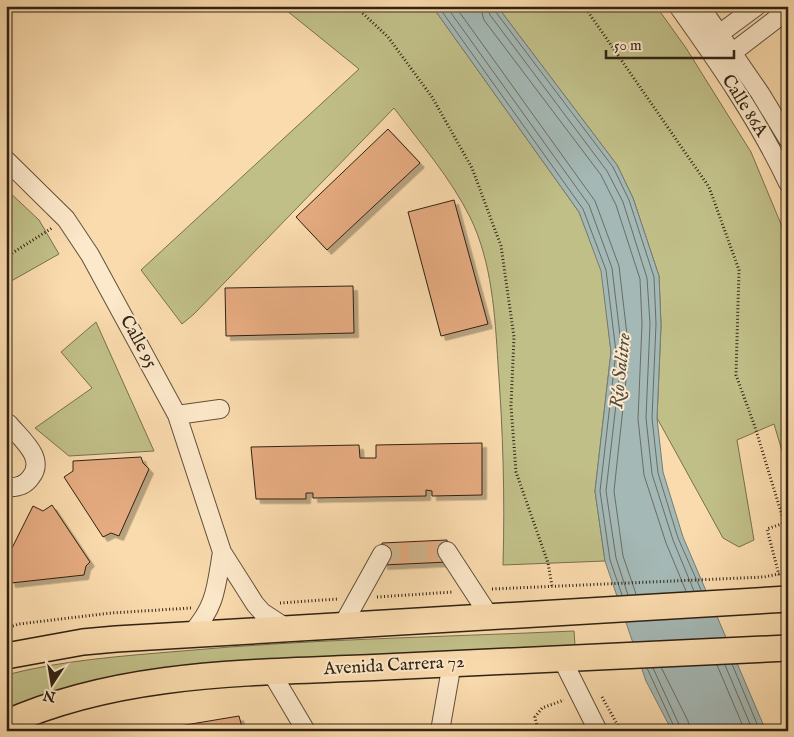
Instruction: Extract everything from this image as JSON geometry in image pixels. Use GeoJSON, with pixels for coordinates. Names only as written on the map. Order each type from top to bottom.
{"type":"FeatureCollection","features":[{"type":"Feature","properties":{"kind":"highway"},"geometry":{"type":"LineString","coordinates":[[6,656],[83,642],[191,634],[788,599]]}},
{"type":"Feature","properties":{"kind":"highway","name":"Avenida Carrera 72"},"geometry":{"type":"LineString","coordinates":[[6,723],[44,707],[87,694],[157,681],[271,672],[788,648]]}},
{"type":"Feature","properties":{"kind":"street","name":"Calle 86A"},"geometry":{"type":"LineString","coordinates":[[678,6],[718,64],[768,145],[788,183]]}},
{"type":"Feature","properties":{"kind":"street","name":"Calle 86A"},"geometry":{"type":"LineString","coordinates":[[700,6],[786,130]]}},
{"type":"Feature","properties":{"kind":"street"},"geometry":{"type":"LineString","coordinates":[[705,44],[757,6]]}},
{"type":"Feature","properties":{"kind":"street"},"geometry":{"type":"LineString","coordinates":[[718,64],[788,10]]}},
{"type":"Feature","properties":{"kind":"street","name":"Calle 95"},"geometry":{"type":"LineString","coordinates":[[6,160],[66,219],[90,255],[177,415],[222,552],[255,604],[262,612],[288,629]]}},
{"type":"Feature","properties":{"kind":"street"},"geometry":{"type":"LineString","coordinates":[[177,415],[220,409]]}},
{"type":"Feature","properties":{"kind":"street"},"geometry":{"type":"LineString","coordinates":[[6,487],[22,485],[29,480],[36,466],[36,457],[7,423]]}},
{"type":"Feature","properties":{"kind":"street"},"geometry":{"type":"LineString","coordinates":[[447,551],[490,617]]}},
{"type":"Feature","properties":{"kind":"street","name":"Calle 95"},"geometry":{"type":"LineString","coordinates":[[191,634],[205,618],[211,607],[222,552]]}},
{"type":"Feature","properties":{"kind":"street"},"geometry":{"type":"LineString","coordinates":[[342,626],[382,554]]}},
{"type":"Feature","properties":{"kind":"street"},"geometry":{"type":"LineString","coordinates":[[562,659],[598,731]]}},
{"type":"Feature","properties":{"kind":"street"},"geometry":{"type":"LineString","coordinates":[[424,731],[441,723],[452,663]]}},
{"type":"Feature","properties":{"kind":"street"},"geometry":{"type":"LineString","coordinates":[[271,672],[307,729]]}},
{"type":"Feature","properties":{"kind":"path"},"geometry":{"type":"LineString","coordinates":[[355,6],[388,37],[432,97],[472,168],[502,246],[514,338],[511,406],[516,472],[548,563],[552,586]]}},
{"type":"Feature","properties":{"kind":"path"},"geometry":{"type":"LineString","coordinates":[[584,6],[709,187],[739,270],[736,375],[755,427],[788,535]]}},
{"type":"Feature","properties":{"kind":"path"},"geometry":{"type":"LineString","coordinates":[[6,258],[66,219]]}},
{"type":"Feature","properties":{"kind":"path"},"geometry":{"type":"LineString","coordinates":[[779,574],[767,529],[784,523]]}},
{"type":"Feature","properties":{"kind":"path"},"geometry":{"type":"LineString","coordinates":[[255,604],[571,584],[764,577],[788,572]]}},
{"type":"Feature","properties":{"kind":"path"},"geometry":{"type":"LineString","coordinates":[[6,628],[19,624],[111,613],[211,607]]}},
{"type":"Feature","properties":{"kind":"path"},"geometry":{"type":"LineString","coordinates":[[602,696],[621,731]]}},
{"type":"Feature","properties":{"kind":"path"},"geometry":{"type":"LineString","coordinates":[[538,731],[536,717],[542,708],[568,700]]}},
{"type":"Feature","properties":{"kind":"shaded area"},"geometry":{"type":"Polygon","coordinates":[[[281,6],[432,6],[579,212],[602,271],[611,352],[595,491],[605,561],[503,565],[504,490],[501,414],[495,327],[488,270],[477,234],[462,202],[394,108],[194,314],[182,324],[141,270],[359,69],[281,6]]]}},
{"type":"Feature","properties":{"kind":"shaded area"},"geometry":{"type":"Polygon","coordinates":[[[497,6],[656,6],[686,48],[751,152],[788,241],[788,471],[774,424],[737,440],[754,540],[739,547],[723,538],[657,418],[661,326],[659,276],[633,198],[617,165],[497,6]]]}},
{"type":"Feature","properties":{"kind":"shaded area"},"geometry":{"type":"Polygon","coordinates":[[[6,189],[39,220],[59,254],[6,284],[6,189]]]}},
{"type":"Feature","properties":{"kind":"shaded area"},"geometry":{"type":"Polygon","coordinates":[[[96,322],[154,451],[69,456],[35,428],[92,388],[61,352],[96,322]]]}},
{"type":"Feature","properties":{"kind":"shaded area"},"geometry":{"type":"Polygon","coordinates":[[[574,631],[575,645],[243,661],[113,676],[6,711],[6,675],[71,662],[231,647],[574,631]]]}},
{"type":"Feature","properties":{"kind":"water","name":"Río Salitre"},"geometry":{"type":"Polygon","coordinates":[[[432,6],[497,6],[617,165],[633,198],[659,276],[661,325],[657,418],[663,472],[683,537],[766,731],[672,731],[646,681],[605,561],[595,491],[611,352],[601,271],[579,212],[432,6]]]}},
{"type":"Feature","properties":{"kind":"building"},"geometry":{"type":"Polygon","coordinates":[[[388,129],[420,163],[327,250],[296,217],[388,129]]]}},
{"type":"Feature","properties":{"kind":"building"},"geometry":{"type":"Polygon","coordinates":[[[454,200],[488,324],[441,336],[408,212],[454,200]]]}},
{"type":"Feature","properties":{"kind":"building"},"geometry":{"type":"Polygon","coordinates":[[[353,286],[354,333],[226,336],[225,288],[353,286]]]}},
{"type":"Feature","properties":{"kind":"building"},"geometry":{"type":"Polygon","coordinates":[[[482,443],[482,495],[432,496],[432,491],[426,490],[426,496],[313,498],[313,493],[306,493],[306,499],[256,499],[251,447],[359,445],[360,458],[376,458],[376,445],[482,443]]]}},
{"type":"Feature","properties":{"kind":"building"},"geometry":{"type":"Polygon","coordinates":[[[141,457],[143,463],[149,469],[119,536],[111,533],[103,537],[64,477],[73,471],[73,461],[141,457]]]}},
{"type":"Feature","properties":{"kind":"building"},"geometry":{"type":"Polygon","coordinates":[[[52,505],[90,562],[86,566],[84,575],[11,583],[9,575],[6,573],[6,560],[33,506],[43,511],[52,505]]]}},
{"type":"Feature","properties":{"kind":"building"},"geometry":{"type":"Polygon","coordinates":[[[447,540],[448,562],[383,565],[382,543],[447,540]]]}},
{"type":"Feature","properties":{"kind":"building"},"geometry":{"type":"Polygon","coordinates":[[[239,716],[243,731],[174,731],[173,727],[239,716]]]}},
{"type":"Feature","properties":{"kind":"building"},"geometry":{"type":"Polygon","coordinates":[[[173,727],[174,731],[137,731],[173,727]]]}},
{"type":"Feature","properties":{"kind":"tunnel"},"geometry":{"type":"LineString","coordinates":[[382,554],[447,551]]}}]}
